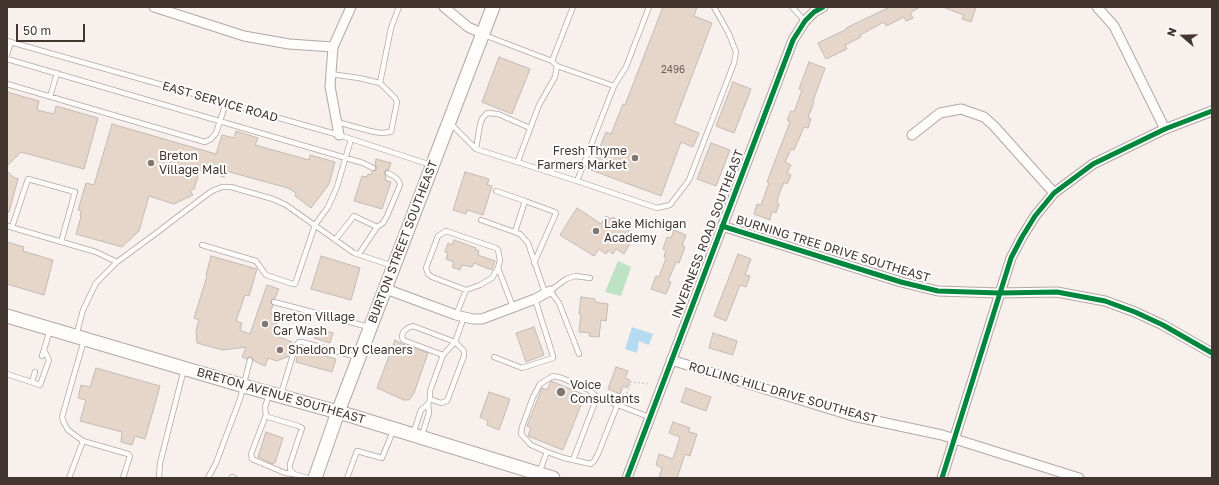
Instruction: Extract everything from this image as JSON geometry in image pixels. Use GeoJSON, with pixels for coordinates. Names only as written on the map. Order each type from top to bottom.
{"type":"FeatureCollection","features":[{"type":"Feature","properties":{"kind":"main road","name":"BURTON STREET SOUTHEAST"},"geometry":{"type":"LineString","coordinates":[[315,478],[338,412],[432,166],[450,123],[493,7]]}},
{"type":"Feature","properties":{"kind":"main road","name":"BRETON AVENUE SOUTHEAST"},"geometry":{"type":"LineString","coordinates":[[7,316],[275,395],[338,412],[553,478]]}},
{"type":"Feature","properties":{"kind":"street"},"geometry":{"type":"LineString","coordinates":[[154,7],[244,36],[289,44],[333,47]]}},
{"type":"Feature","properties":{"kind":"street"},"geometry":{"type":"LineString","coordinates":[[339,135],[330,86],[330,74],[333,47],[351,7]]}},
{"type":"Feature","properties":{"kind":"street"},"geometry":{"type":"LineString","coordinates":[[444,7],[468,27],[483,34]]}},
{"type":"Feature","properties":{"kind":"street","name":"INVERNESS ROAD SOUTHEAST"},"geometry":{"type":"LineString","coordinates":[[627,478],[793,40],[805,21],[814,12],[823,7]]}},
{"type":"Feature","properties":{"kind":"street"},"geometry":{"type":"LineString","coordinates":[[1097,7],[1114,26],[1165,130]]}},
{"type":"Feature","properties":{"kind":"street"},"geometry":{"type":"LineString","coordinates":[[912,135],[940,113],[961,109],[984,117],[994,126],[1054,193]]}},
{"type":"Feature","properties":{"kind":"street"},"geometry":{"type":"LineString","coordinates":[[942,478],[1011,258],[1035,216],[1054,193],[1093,164],[1165,130],[1212,111]]}},
{"type":"Feature","properties":{"kind":"street","name":"BURNING TREE DRIVE SOUTHEAST"},"geometry":{"type":"LineString","coordinates":[[722,226],[901,282],[938,291],[999,293],[1057,292],[1105,302],[1135,312],[1163,325],[1212,353]]}},
{"type":"Feature","properties":{"kind":"street"},"geometry":{"type":"LineString","coordinates":[[386,289],[460,316],[473,319],[482,318],[536,299],[547,292]]}},
{"type":"Feature","properties":{"kind":"street","name":"ROLLING HILL DRIVE SOUTHEAST"},"geometry":{"type":"LineString","coordinates":[[671,360],[853,416],[954,439],[1079,478]]}},
{"type":"Feature","properties":{"kind":"lane"},"geometry":{"type":"LineString","coordinates":[[380,82],[391,28],[398,7]]}},
{"type":"Feature","properties":{"kind":"lane"},"geometry":{"type":"LineString","coordinates":[[552,61],[573,7]]}},
{"type":"Feature","properties":{"kind":"lane"},"geometry":{"type":"LineString","coordinates":[[578,181],[614,86],[626,67],[649,7]]}},
{"type":"Feature","properties":{"kind":"lane"},"geometry":{"type":"LineString","coordinates":[[450,123],[476,149],[518,161],[657,208],[670,205],[689,180],[734,63],[736,52],[729,34],[714,7]]}},
{"type":"Feature","properties":{"kind":"lane"},"geometry":{"type":"LineString","coordinates":[[792,7],[805,21]]}},
{"type":"Feature","properties":{"kind":"lane"},"geometry":{"type":"LineString","coordinates":[[483,34],[552,61],[557,66],[614,86]]}},
{"type":"Feature","properties":{"kind":"lane"},"geometry":{"type":"LineString","coordinates":[[7,54],[9,41]]}},
{"type":"Feature","properties":{"kind":"lane","name":"EAST SERVICE ROAD"},"geometry":{"type":"LineString","coordinates":[[9,41],[339,135],[432,166]]}},
{"type":"Feature","properties":{"kind":"lane"},"geometry":{"type":"LineString","coordinates":[[7,59],[363,162],[373,168]]}},
{"type":"Feature","properties":{"kind":"lane"},"geometry":{"type":"LineString","coordinates":[[518,161],[539,105],[555,77],[557,66]]}},
{"type":"Feature","properties":{"kind":"lane"},"geometry":{"type":"LineString","coordinates":[[50,97],[57,73]]}},
{"type":"Feature","properties":{"kind":"lane"},"geometry":{"type":"LineString","coordinates":[[330,74],[380,82],[397,102],[391,132],[381,133],[370,131],[337,122]]}},
{"type":"Feature","properties":{"kind":"lane"},"geometry":{"type":"LineString","coordinates":[[7,84],[200,142],[205,142],[211,139],[216,133],[221,122],[226,103]]}},
{"type":"Feature","properties":{"kind":"lane"},"geometry":{"type":"LineString","coordinates":[[476,149],[480,125],[487,113],[498,114],[530,128]]}},
{"type":"Feature","properties":{"kind":"lane"},"geometry":{"type":"LineString","coordinates":[[202,245],[256,261],[266,275],[295,284],[297,282],[315,225],[328,207],[337,187],[351,139]]}},
{"type":"Feature","properties":{"kind":"lane"},"geometry":{"type":"LineString","coordinates":[[359,254],[377,227],[383,223],[400,185],[399,181],[388,173]]}},
{"type":"Feature","properties":{"kind":"lane"},"geometry":{"type":"LineString","coordinates":[[12,228],[28,179],[75,192],[61,242]]}},
{"type":"Feature","properties":{"kind":"lane"},"geometry":{"type":"LineString","coordinates":[[123,478],[130,456],[128,454],[83,441],[68,430],[62,417],[80,337],[83,310],[96,284],[117,262],[201,198],[222,187],[231,187],[273,199],[286,205],[354,253],[394,266]]}},
{"type":"Feature","properties":{"kind":"lane"},"geometry":{"type":"LineString","coordinates":[[496,192],[556,213],[534,263]]}},
{"type":"Feature","properties":{"kind":"lane"},"geometry":{"type":"LineString","coordinates":[[515,232],[525,201]]}},
{"type":"Feature","properties":{"kind":"lane"},"geometry":{"type":"LineString","coordinates":[[335,240],[354,216],[377,227]]}},
{"type":"Feature","properties":{"kind":"lane"},"geometry":{"type":"LineString","coordinates":[[481,220],[520,234],[528,243],[534,263],[547,292],[559,303],[578,354]]}},
{"type":"Feature","properties":{"kind":"lane"},"geometry":{"type":"LineString","coordinates":[[7,226],[96,252],[117,262]]}},
{"type":"Feature","properties":{"kind":"lane"},"geometry":{"type":"LineString","coordinates":[[498,268],[492,278],[486,283],[466,290],[432,277],[428,274],[426,268],[438,236],[446,230],[496,248],[499,253],[498,268],[513,307]]}},
{"type":"Feature","properties":{"kind":"lane"},"geometry":{"type":"LineString","coordinates":[[547,292],[566,279],[575,276],[590,278]]}},
{"type":"Feature","properties":{"kind":"lane"},"geometry":{"type":"LineString","coordinates":[[417,436],[429,413],[428,404],[430,392],[443,355],[455,342],[466,290]]}},
{"type":"Feature","properties":{"kind":"lane"},"geometry":{"type":"LineString","coordinates":[[494,357],[522,368],[553,358],[536,299]]}},
{"type":"Feature","properties":{"kind":"lane"},"geometry":{"type":"LineString","coordinates":[[274,302],[371,327]]}},
{"type":"Feature","properties":{"kind":"lane"},"geometry":{"type":"LineString","coordinates":[[430,398],[441,403],[447,401],[464,356],[464,351],[455,342],[413,326],[404,332],[402,337],[403,340],[443,355]]}},
{"type":"Feature","properties":{"kind":"lane"},"geometry":{"type":"LineString","coordinates":[[42,356],[51,328]]}},
{"type":"Feature","properties":{"kind":"lane"},"geometry":{"type":"LineString","coordinates":[[307,478],[285,473],[252,459],[251,454],[266,414],[265,407],[275,395],[296,345],[299,342],[359,358]]}},
{"type":"Feature","properties":{"kind":"lane"},"geometry":{"type":"LineString","coordinates":[[7,374],[40,385],[49,360],[44,350]]}},
{"type":"Feature","properties":{"kind":"lane"},"geometry":{"type":"LineString","coordinates":[[208,478],[216,464],[232,421],[244,386],[250,360]]}},
{"type":"Feature","properties":{"kind":"lane"},"geometry":{"type":"LineString","coordinates":[[159,478],[160,463],[185,368]]}},
{"type":"Feature","properties":{"kind":"lane"},"geometry":{"type":"LineString","coordinates":[[32,382],[35,372]]}},
{"type":"Feature","properties":{"kind":"lane"},"geometry":{"type":"LineString","coordinates":[[617,406],[594,461],[591,464],[547,452],[531,445],[521,434],[522,427],[533,397],[540,384],[553,376],[562,378],[589,390],[597,397],[617,406],[649,417]]}},
{"type":"Feature","properties":{"kind":"lane"},"geometry":{"type":"LineString","coordinates":[[573,460],[597,397]]}},
{"type":"Feature","properties":{"kind":"lane"},"geometry":{"type":"LineString","coordinates":[[417,436],[421,410],[428,404]]}},
{"type":"Feature","properties":{"kind":"lane"},"geometry":{"type":"LineString","coordinates":[[266,414],[268,417],[302,428],[290,464],[290,469],[294,474]]}},
{"type":"Feature","properties":{"kind":"lane"},"geometry":{"type":"LineString","coordinates":[[347,478],[357,451],[382,458],[393,429]]}},
{"type":"Feature","properties":{"kind":"lane"},"geometry":{"type":"LineString","coordinates":[[69,478],[83,441]]}},
{"type":"Feature","properties":{"kind":"lane"},"geometry":{"type":"LineString","coordinates":[[539,474],[547,452]]}},
{"type":"Feature","properties":{"kind":"path"},"geometry":{"type":"LineString","coordinates":[[624,403],[630,382],[648,384]]}},
{"type":"Feature","properties":{"kind":"green space"},"geometry":{"type":"Polygon","coordinates":[[[618,261],[631,267],[621,296],[605,292],[618,261]]]}},
{"type":"Feature","properties":{"kind":"water"},"geometry":{"type":"Polygon","coordinates":[[[632,327],[653,334],[649,345],[639,341],[637,353],[625,349],[632,327]]]}},
{"type":"Feature","properties":{"kind":"building"},"geometry":{"type":"Polygon","coordinates":[[[663,7],[697,7],[694,16],[712,23],[674,123],[699,133],[693,147],[681,142],[661,196],[591,170],[606,132],[611,134],[623,104],[625,105],[663,7]]]}},
{"type":"Feature","properties":{"kind":"building"},"geometry":{"type":"Polygon","coordinates":[[[890,7],[920,7],[910,13],[913,18],[906,21],[904,17],[886,26],[884,22],[860,35],[861,37],[845,45],[847,49],[826,59],[818,43],[890,7]]]}},
{"type":"Feature","properties":{"kind":"building"},"geometry":{"type":"Polygon","coordinates":[[[945,7],[976,7],[971,22],[962,19],[964,15],[945,7]]]}},
{"type":"Feature","properties":{"kind":"building"},"geometry":{"type":"Polygon","coordinates":[[[499,57],[530,69],[512,114],[482,102],[499,57]]]}},
{"type":"Feature","properties":{"kind":"building"},"geometry":{"type":"Polygon","coordinates":[[[809,62],[825,68],[808,118],[811,119],[808,128],[804,127],[794,150],[791,149],[785,162],[791,165],[787,173],[791,175],[787,184],[784,182],[778,197],[777,203],[779,204],[776,213],[772,211],[770,220],[754,214],[757,204],[761,205],[769,183],[767,182],[790,122],[787,120],[791,111],[794,112],[802,90],[799,89],[809,62]]]}},
{"type":"Feature","properties":{"kind":"building"},"geometry":{"type":"Polygon","coordinates":[[[733,82],[751,89],[734,133],[716,126],[733,82]]]}},
{"type":"Feature","properties":{"kind":"building"},"geometry":{"type":"Polygon","coordinates":[[[7,92],[39,101],[37,110],[54,114],[56,106],[98,118],[84,169],[21,152],[7,166],[7,92]]]}},
{"type":"Feature","properties":{"kind":"building"},"geometry":{"type":"Polygon","coordinates":[[[112,124],[216,154],[222,135],[234,138],[236,131],[258,138],[255,145],[309,160],[310,155],[335,162],[329,184],[311,208],[295,196],[296,193],[288,188],[226,171],[224,177],[200,170],[194,189],[190,191],[193,195],[174,204],[149,196],[139,231],[122,247],[76,234],[81,217],[81,211],[78,210],[86,183],[94,185],[112,124]]]}},
{"type":"Feature","properties":{"kind":"building"},"geometry":{"type":"Polygon","coordinates":[[[711,143],[730,150],[716,186],[697,179],[711,143]]]}},
{"type":"Feature","properties":{"kind":"building"},"geometry":{"type":"Polygon","coordinates":[[[376,159],[391,163],[389,169],[384,173],[386,176],[385,180],[391,182],[382,209],[354,201],[362,176],[367,177],[368,174],[371,175],[372,172],[376,170],[376,159]]]}},
{"type":"Feature","properties":{"kind":"building"},"geometry":{"type":"Polygon","coordinates":[[[7,171],[13,177],[18,179],[9,212],[7,212],[7,171]]]}},
{"type":"Feature","properties":{"kind":"building"},"geometry":{"type":"Polygon","coordinates":[[[465,172],[489,179],[487,185],[492,186],[483,215],[467,210],[466,214],[453,210],[465,172]]]}},
{"type":"Feature","properties":{"kind":"building","name":"Lake Michigan Academy"},"geometry":{"type":"Polygon","coordinates":[[[577,208],[601,224],[606,216],[611,219],[613,217],[625,225],[624,227],[635,235],[624,254],[616,249],[613,254],[608,250],[606,254],[599,249],[594,256],[560,235],[577,208]]]}},
{"type":"Feature","properties":{"kind":"building"},"geometry":{"type":"Polygon","coordinates":[[[674,230],[686,235],[682,246],[685,247],[679,263],[676,262],[668,281],[671,282],[666,294],[651,289],[656,276],[659,277],[666,258],[664,257],[666,250],[663,249],[667,237],[671,238],[674,230]]]}},
{"type":"Feature","properties":{"kind":"building"},"geometry":{"type":"Polygon","coordinates":[[[454,240],[476,248],[475,249],[479,251],[478,255],[495,261],[492,270],[474,263],[472,267],[462,265],[460,270],[452,267],[454,262],[446,259],[448,253],[445,252],[448,243],[452,245],[454,240]]]}},
{"type":"Feature","properties":{"kind":"building"},"geometry":{"type":"Polygon","coordinates":[[[7,242],[24,247],[23,251],[53,260],[44,295],[7,284],[7,242]]]}},
{"type":"Feature","properties":{"kind":"building"},"geometry":{"type":"Polygon","coordinates":[[[738,254],[751,259],[745,275],[750,276],[746,287],[740,285],[726,321],[714,316],[738,254]]]}},
{"type":"Feature","properties":{"kind":"building"},"geometry":{"type":"Polygon","coordinates":[[[211,256],[257,269],[249,296],[245,295],[236,321],[242,323],[240,330],[250,334],[267,285],[279,289],[275,298],[271,301],[273,305],[270,313],[275,315],[273,322],[281,326],[277,336],[292,342],[289,356],[277,361],[268,358],[265,366],[254,361],[251,357],[247,359],[242,357],[246,347],[223,350],[197,343],[196,330],[199,320],[194,318],[207,276],[211,256]]]}},
{"type":"Feature","properties":{"kind":"building"},"geometry":{"type":"Polygon","coordinates":[[[321,256],[360,268],[351,300],[311,289],[321,256]]]}},
{"type":"Feature","properties":{"kind":"building"},"geometry":{"type":"Polygon","coordinates":[[[581,297],[595,299],[595,302],[608,304],[606,321],[601,320],[599,337],[589,336],[590,333],[579,332],[581,297]]]}},
{"type":"Feature","properties":{"kind":"building"},"geometry":{"type":"Polygon","coordinates":[[[534,327],[544,355],[526,362],[516,333],[534,327]]]}},
{"type":"Feature","properties":{"kind":"building"},"geometry":{"type":"Polygon","coordinates":[[[317,328],[333,333],[330,343],[314,338],[317,328]]]}},
{"type":"Feature","properties":{"kind":"building"},"geometry":{"type":"Polygon","coordinates":[[[713,333],[737,341],[733,355],[709,348],[713,333]]]}},
{"type":"Feature","properties":{"kind":"building"},"geometry":{"type":"Polygon","coordinates":[[[395,340],[428,353],[414,393],[409,400],[404,400],[377,388],[395,340]]]}},
{"type":"Feature","properties":{"kind":"building"},"geometry":{"type":"Polygon","coordinates":[[[299,348],[336,359],[332,372],[296,362],[299,348]]]}},
{"type":"Feature","properties":{"kind":"building"},"geometry":{"type":"Polygon","coordinates":[[[616,367],[628,371],[625,378],[630,380],[627,388],[623,386],[620,394],[608,389],[616,367]]]}},
{"type":"Feature","properties":{"kind":"building"},"geometry":{"type":"Polygon","coordinates":[[[96,368],[160,386],[145,439],[135,436],[132,445],[121,442],[122,432],[80,421],[86,400],[78,398],[81,385],[90,387],[96,368]]]}},
{"type":"Feature","properties":{"kind":"building"},"geometry":{"type":"Polygon","coordinates":[[[551,381],[585,395],[563,450],[528,436],[531,428],[527,426],[542,388],[547,390],[551,381]]]}},
{"type":"Feature","properties":{"kind":"building"},"geometry":{"type":"Polygon","coordinates":[[[686,388],[711,397],[706,411],[681,402],[686,388]]]}},
{"type":"Feature","properties":{"kind":"building"},"geometry":{"type":"Polygon","coordinates":[[[489,392],[510,399],[499,430],[487,425],[488,421],[480,417],[489,392]]]}},
{"type":"Feature","properties":{"kind":"building"},"geometry":{"type":"Polygon","coordinates":[[[673,422],[690,428],[689,432],[697,434],[690,456],[685,454],[677,478],[659,478],[662,468],[656,465],[659,454],[673,459],[680,437],[669,433],[673,422]]]}},
{"type":"Feature","properties":{"kind":"building"},"geometry":{"type":"Polygon","coordinates":[[[266,432],[283,438],[275,463],[274,462],[273,464],[258,457],[266,432]]]}},
{"type":"Feature","properties":{"kind":"cycle path"},"geometry":{"type":"LineString","coordinates":[[627,478],[793,40],[805,21],[814,12],[823,7]]}},
{"type":"Feature","properties":{"kind":"cycle path"},"geometry":{"type":"LineString","coordinates":[[942,478],[1011,258],[1035,216],[1054,193],[1093,164],[1165,129],[1212,111]]}},
{"type":"Feature","properties":{"kind":"cycle path"},"geometry":{"type":"LineString","coordinates":[[722,226],[901,282],[938,291],[999,293],[1057,292],[1105,301],[1135,312],[1163,325],[1212,353]]}},
{"type":"Feature","properties":{"kind":"place","name":"Fresh Thyme Farmers Market"},"geometry":{"type":"Point","coordinates":[635,158]}},
{"type":"Feature","properties":{"kind":"place","name":"Breton Village Mall"},"geometry":{"type":"Point","coordinates":[151,163]}},
{"type":"Feature","properties":{"kind":"place","name":"Lake Michigan Academy"},"geometry":{"type":"Point","coordinates":[596,231]}},
{"type":"Feature","properties":{"kind":"place","name":"Breton Village Car Wash"},"geometry":{"type":"Point","coordinates":[265,324]}},
{"type":"Feature","properties":{"kind":"place","name":"Sheldon Dry Cleaners"},"geometry":{"type":"Point","coordinates":[280,350]}},
{"type":"Feature","properties":{"kind":"place","name":"Voice Consultants"},"geometry":{"type":"Point","coordinates":[561,392]}}]}
